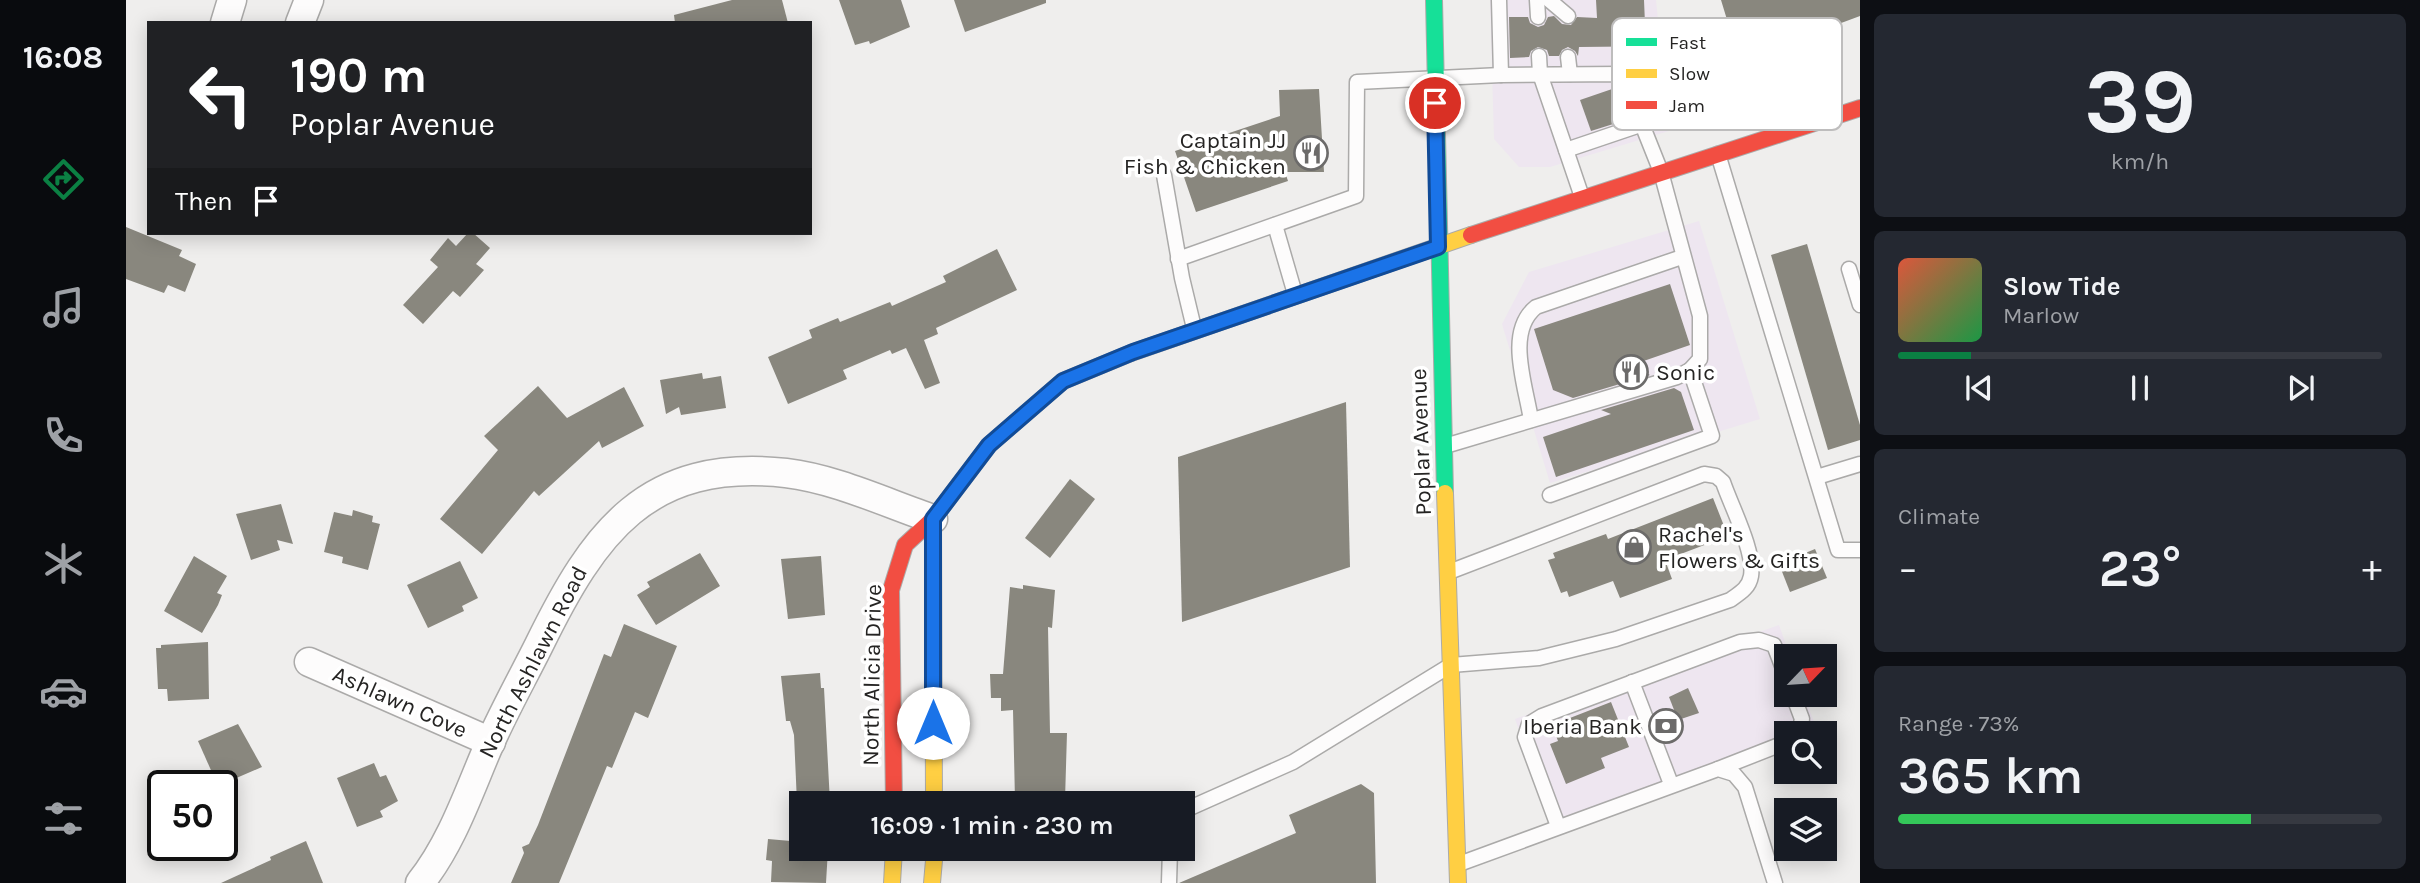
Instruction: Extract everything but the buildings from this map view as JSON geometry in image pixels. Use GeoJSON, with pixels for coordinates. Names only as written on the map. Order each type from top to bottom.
{"type":"FeatureCollection","features":[{"type":"Feature","properties":{"kind":"main road","name":"Poplar Avenue"},"geometry":{"type":"LineString","coordinates":[[1434,0],[1438,247],[1458,883]]}},
{"type":"Feature","properties":{"kind":"main road","name":"North Alicia Drive"},"geometry":{"type":"LineString","coordinates":[[1842,114],[1860,108]]}},
{"type":"Feature","properties":{"kind":"main road","name":"North Alicia Drive"},"geometry":{"type":"LineString","coordinates":[[894,791],[891,590],[905,545],[933,519],[989,445],[1063,381],[1195,330],[1582,197],[1792,130]]}},
{"type":"Feature","properties":{"kind":"main road"},"geometry":{"type":"LineString","coordinates":[[933,519],[934,791]]}},
{"type":"Feature","properties":{"kind":"main road"},"geometry":{"type":"LineString","coordinates":[[892,883],[893,861]]}},
{"type":"Feature","properties":{"kind":"main road"},"geometry":{"type":"LineString","coordinates":[[932,883],[933,861]]}},
{"type":"Feature","properties":{"kind":"street"},"geometry":{"type":"LineString","coordinates":[[226,21],[232,0]]}},
{"type":"Feature","properties":{"kind":"street"},"geometry":{"type":"LineString","coordinates":[[301,21],[309,0]]}},
{"type":"Feature","properties":{"kind":"street","name":"North Ashlawn Road"},"geometry":{"type":"LineString","coordinates":[[420,883],[458,817],[491,742],[582,563],[623,516],[651,496],[680,483],[712,475],[747,471],[788,473],[832,484],[933,519]]}},
{"type":"Feature","properties":{"kind":"street","name":"Ashlawn Cove"},"geometry":{"type":"LineString","coordinates":[[309,662],[491,742]]}},
{"type":"Feature","properties":{"kind":"lane"},"geometry":{"type":"LineString","coordinates":[[1499,0],[1501,75]]}},
{"type":"Feature","properties":{"kind":"lane"},"geometry":{"type":"LineString","coordinates":[[1537,0],[1538,17]]}},
{"type":"Feature","properties":{"kind":"lane"},"geometry":{"type":"LineString","coordinates":[[1549,0],[1568,16]]}},
{"type":"Feature","properties":{"kind":"lane"},"geometry":{"type":"LineString","coordinates":[[1539,56],[1540,74],[1582,197]]}},
{"type":"Feature","properties":{"kind":"lane"},"geometry":{"type":"LineString","coordinates":[[1569,57],[1570,74]]}},
{"type":"Feature","properties":{"kind":"lane"},"geometry":{"type":"LineString","coordinates":[[1178,259],[1356,196],[1357,82],[1435,76],[1612,74]]}},
{"type":"Feature","properties":{"kind":"lane"},"geometry":{"type":"LineString","coordinates":[[1566,150],[1625,130]]}},
{"type":"Feature","properties":{"kind":"lane"},"geometry":{"type":"LineString","coordinates":[[1444,446],[1690,370],[1700,359],[1700,316],[1661,172],[1645,130]]}},
{"type":"Feature","properties":{"kind":"lane"},"geometry":{"type":"LineString","coordinates":[[1718,154],[1838,550],[1860,550]]}},
{"type":"Feature","properties":{"kind":"lane"},"geometry":{"type":"LineString","coordinates":[[1164,175],[1178,259],[1195,330]]}},
{"type":"Feature","properties":{"kind":"lane"},"geometry":{"type":"LineString","coordinates":[[1275,225],[1295,296]]}},
{"type":"Feature","properties":{"kind":"lane"},"geometry":{"type":"LineString","coordinates":[[1531,420],[1519,340],[1525,316],[1536,307],[1682,257]]}},
{"type":"Feature","properties":{"kind":"lane"},"geometry":{"type":"LineString","coordinates":[[1849,269],[1860,304]]}},
{"type":"Feature","properties":{"kind":"lane"},"geometry":{"type":"LineString","coordinates":[[1550,495],[1712,436],[1690,370]]}},
{"type":"Feature","properties":{"kind":"lane"},"geometry":{"type":"LineString","coordinates":[[1817,477],[1860,464]]}},
{"type":"Feature","properties":{"kind":"lane"},"geometry":{"type":"LineString","coordinates":[[1195,806],[1293,762],[1451,665],[1539,658],[1616,639],[1730,600],[1745,590],[1751,578],[1751,561],[1723,482],[1716,476],[1704,474],[1448,573]]}},
{"type":"Feature","properties":{"kind":"lane"},"geometry":{"type":"LineString","coordinates":[[1558,827],[1525,737],[1529,724],[1740,642],[1759,640],[1774,645]]}},
{"type":"Feature","properties":{"kind":"lane"},"geometry":{"type":"LineString","coordinates":[[1632,682],[1671,784]]}},
{"type":"Feature","properties":{"kind":"lane"},"geometry":{"type":"LineString","coordinates":[[1458,865],[1774,747]]}},
{"type":"Feature","properties":{"kind":"lane"},"geometry":{"type":"LineString","coordinates":[[1718,769],[1734,774],[1745,787],[1775,883]]}},
{"type":"Feature","properties":{"kind":"lane"},"geometry":{"type":"LineString","coordinates":[[1169,883],[1170,861]]}},
{"type":"Feature","properties":{"kind":"shaded area"},"geometry":{"type":"Polygon","coordinates":[[[1490,0],[1656,0],[1658,18],[1612,18],[1612,130],[1669,131],[1550,167],[1519,167],[1494,139],[1490,0]]]}},
{"type":"Feature","properties":{"kind":"shaded area","name":"Sonic"},"geometry":{"type":"Polygon","coordinates":[[[1699,221],[1760,419],[1550,483],[1502,324],[1529,272],[1699,221]]]}},
{"type":"Feature","properties":{"kind":"shaded area","name":"Iberia Bank"},"geometry":{"type":"Polygon","coordinates":[[[1779,625],[1786,644],[1774,644],[1774,707],[1808,707],[1814,721],[1774,721],[1774,755],[1555,832],[1515,719],[1779,625]]]}},
{"type":"Feature","properties":{"kind":"traffic: fast"},"geometry":{"type":"LineString","coordinates":[[1434,0],[1445,493]]}},
{"type":"Feature","properties":{"kind":"traffic: slow"},"geometry":{"type":"LineString","coordinates":[[1131,353],[1471,235]]}},
{"type":"Feature","properties":{"kind":"traffic: slow"},"geometry":{"type":"LineString","coordinates":[[1445,493],[1458,883]]}},
{"type":"Feature","properties":{"kind":"traffic: slow"},"geometry":{"type":"LineString","coordinates":[[933,519],[934,791]]}},
{"type":"Feature","properties":{"kind":"traffic: slow"},"geometry":{"type":"LineString","coordinates":[[892,883],[893,861]]}},
{"type":"Feature","properties":{"kind":"traffic: slow"},"geometry":{"type":"LineString","coordinates":[[932,883],[934,861]]}},
{"type":"Feature","properties":{"kind":"traffic: jam"},"geometry":{"type":"LineString","coordinates":[[1842,114],[1860,108]]}},
{"type":"Feature","properties":{"kind":"traffic: jam"},"geometry":{"type":"LineString","coordinates":[[1471,235],[1793,130]]}},
{"type":"Feature","properties":{"kind":"traffic: jam"},"geometry":{"type":"LineString","coordinates":[[894,791],[891,590],[905,545],[933,519],[989,445],[1063,381],[1131,353]]}},
{"type":"Feature","properties":{"kind":"place","name":"Captain JJ Fish & Chicken"},"geometry":{"type":"Point","coordinates":[1311,153]}},
{"type":"Feature","properties":{"kind":"place","name":"Sonic"},"geometry":{"type":"Point","coordinates":[1631,372]}},
{"type":"Feature","properties":{"kind":"place","name":"Rachel's Flowers & Gifts"},"geometry":{"type":"Point","coordinates":[1634,547]}},
{"type":"Feature","properties":{"kind":"place","name":"Iberia Bank"},"geometry":{"type":"Point","coordinates":[1666,726]}},
{"type":"Feature","properties":{"kind":"route"},"geometry":{"type":"LineString","coordinates":[[933,723],[933,519],[989,445],[1063,381],[1133,352],[1438,247],[1435,103]]}}]}
